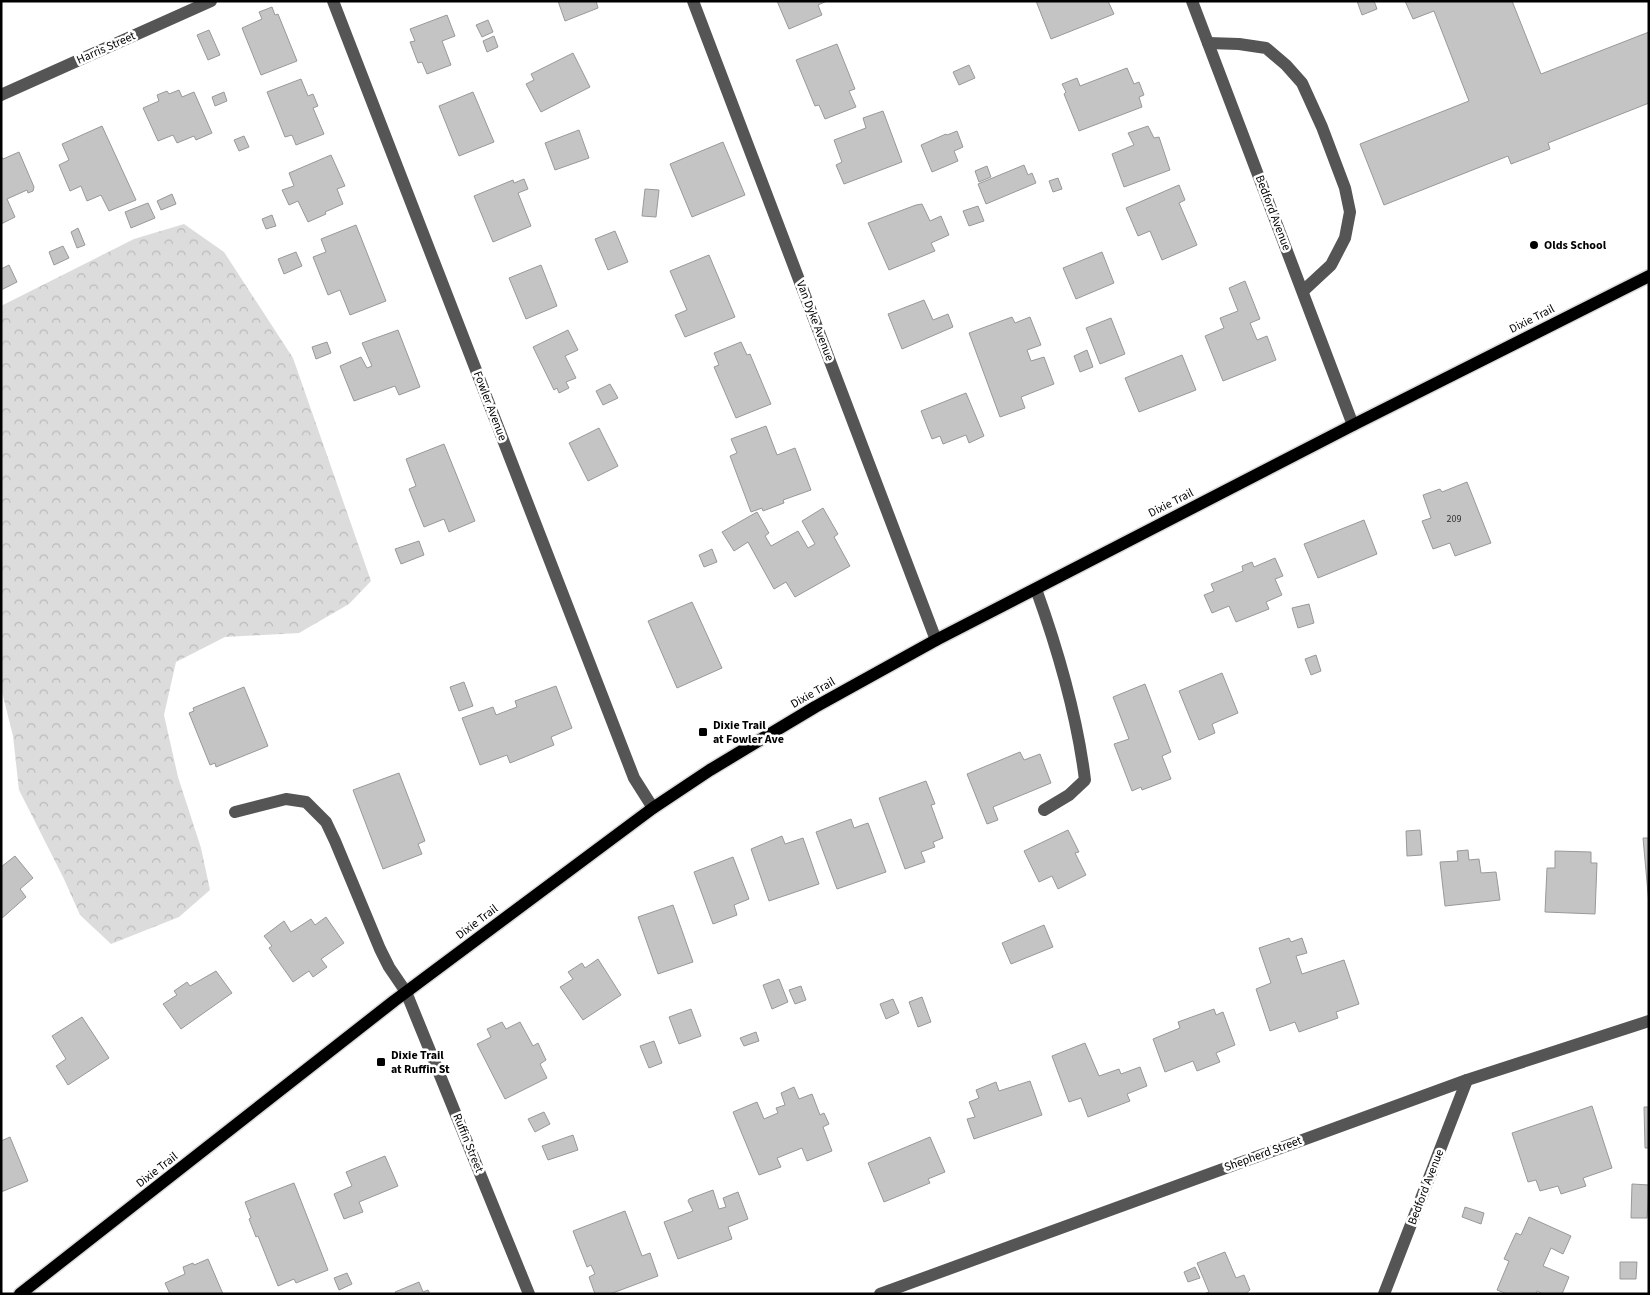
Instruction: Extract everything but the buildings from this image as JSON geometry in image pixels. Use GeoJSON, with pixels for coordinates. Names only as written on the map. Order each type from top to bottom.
{"type":"FeatureCollection","features":[{"type":"Feature","properties":{"kind":"main road","name":"Dixie Trail"},"geometry":{"type":"LineString","coordinates":[[20,1294],[406,992],[654,808],[710,770],[815,707],[936,640],[1353,425],[1649,276]]}},
{"type":"Feature","properties":{"kind":"street","name":"Harris Street"},"geometry":{"type":"LineString","coordinates":[[1,95],[211,1]]}},
{"type":"Feature","properties":{"kind":"street","name":"Fowler Avenue"},"geometry":{"type":"LineString","coordinates":[[334,1],[634,778],[654,808]]}},
{"type":"Feature","properties":{"kind":"street","name":"Van Dyke Avenue"},"geometry":{"type":"LineString","coordinates":[[693,1],[936,640]]}},
{"type":"Feature","properties":{"kind":"street","name":"Bedford Avenue"},"geometry":{"type":"LineString","coordinates":[[1192,1],[1353,425]]}},
{"type":"Feature","properties":{"kind":"street"},"geometry":{"type":"LineString","coordinates":[[1208,43],[1239,44],[1266,48],[1302,83],[1322,127],[1344,188],[1350,212],[1345,238],[1331,266],[1302,291]]}},
{"type":"Feature","properties":{"kind":"street"},"geometry":{"type":"LineString","coordinates":[[1036,589],[1049,626],[1081,747],[1085,780],[1069,795],[1044,810]]}},
{"type":"Feature","properties":{"kind":"street","name":"Ruffin Street"},"geometry":{"type":"LineString","coordinates":[[234,812],[286,799],[306,802],[326,822],[380,949],[389,967],[406,992],[529,1294]]}},
{"type":"Feature","properties":{"kind":"street","name":"Shepherd Street"},"geometry":{"type":"LineString","coordinates":[[880,1294],[1467,1080],[1649,1021]]}},
{"type":"Feature","properties":{"kind":"street","name":"Bedford Avenue"},"geometry":{"type":"LineString","coordinates":[[1384,1294],[1467,1080]]}},
{"type":"Feature","properties":{"kind":"green space"},"geometry":{"type":"Polygon","coordinates":[[[184,224],[224,252],[293,358],[371,581],[349,604],[299,633],[225,637],[176,662],[164,715],[178,777],[201,848],[210,890],[179,917],[111,944],[80,915],[19,790],[13,736],[1,688],[1,306],[134,239],[184,224]]]}},
{"type":"Feature","properties":{"kind":"place","name":"Olds School"},"geometry":{"type":"Point","coordinates":[1534,245]}},
{"type":"Feature","properties":{"kind":"place","name":"Dixie Trail at Fowler Ave"},"geometry":{"type":"Point","coordinates":[703,732]}},
{"type":"Feature","properties":{"kind":"place","name":"Dixie Trail at Ruffin St"},"geometry":{"type":"Point","coordinates":[381,1062]}}]}
